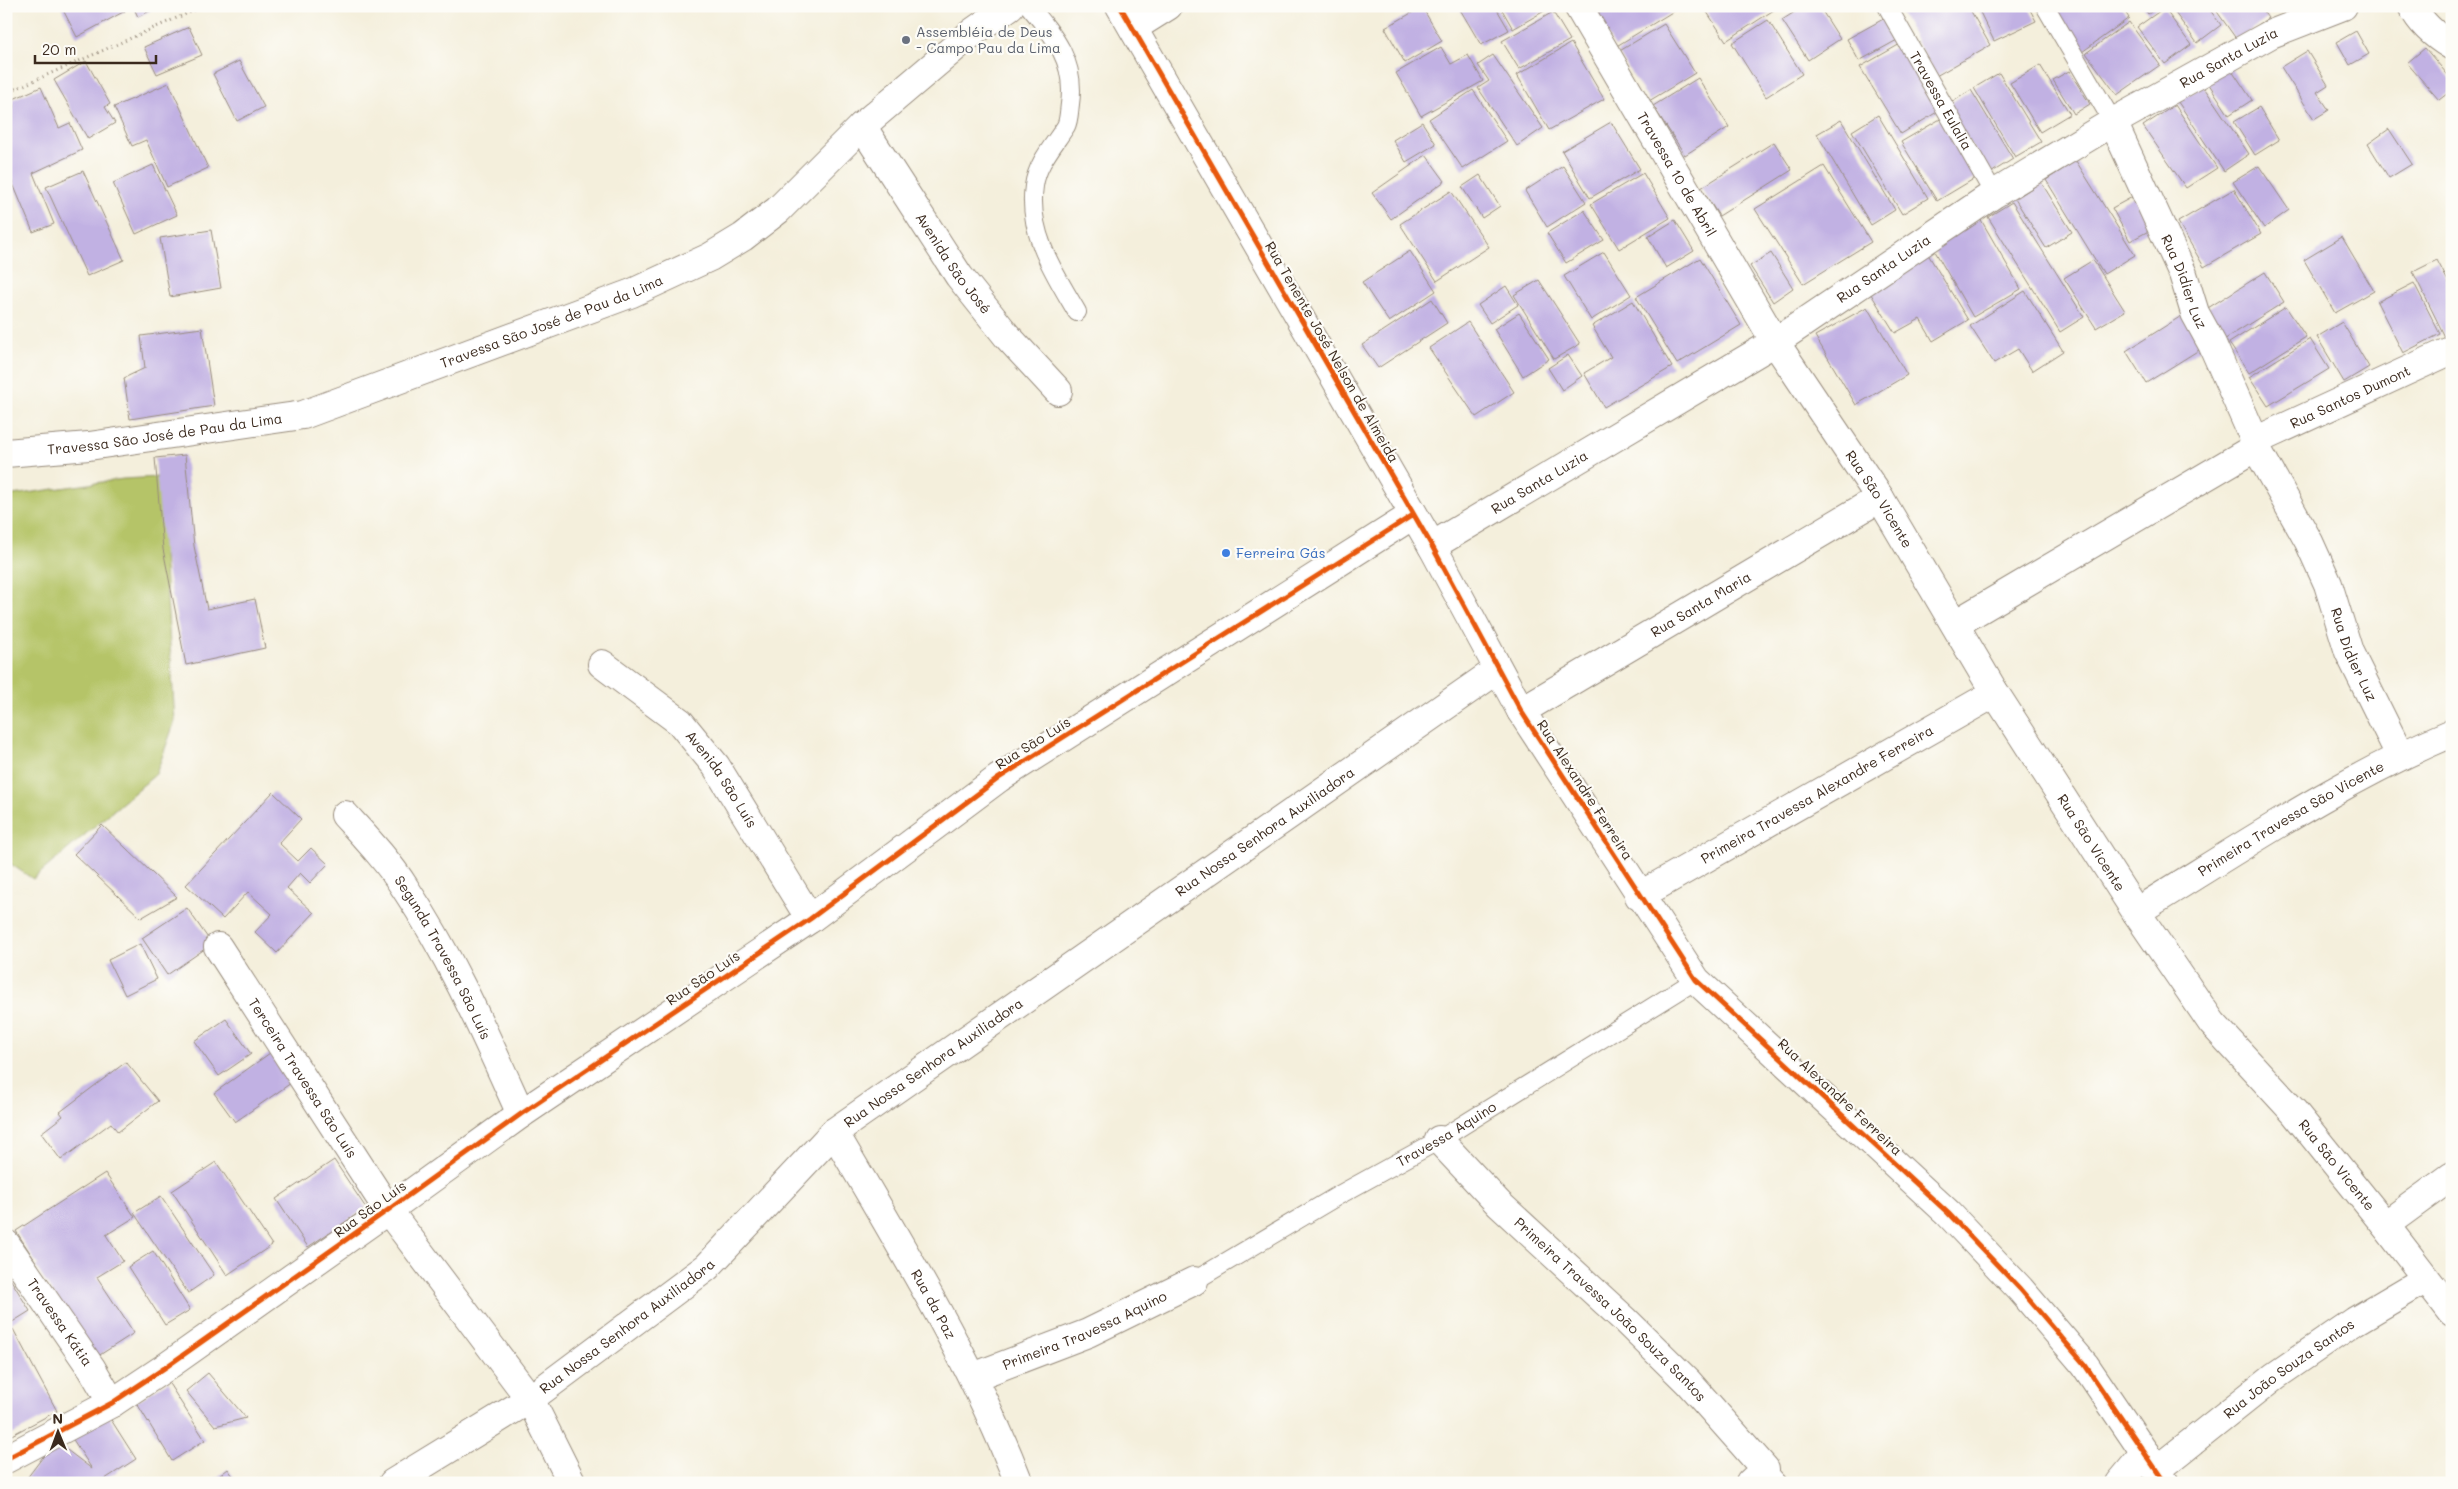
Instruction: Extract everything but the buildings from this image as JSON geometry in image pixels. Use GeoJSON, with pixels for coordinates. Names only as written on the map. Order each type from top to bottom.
{"type":"FeatureCollection","features":[{"type":"Feature","properties":{"kind":"street","name":"Travessa São José de Pau da Lima"},"geometry":{"type":"LineString","coordinates":[[6,453],[89,446],[303,415],[632,293],[710,257],[743,237],[778,210],[862,126],[973,32],[1010,6]]}},
{"type":"Feature","properties":{"kind":"street"},"geometry":{"type":"LineString","coordinates":[[1126,17],[1168,6]]}},
{"type":"Feature","properties":{"kind":"street","name":"Travessa 10 de Abril"},"geometry":{"type":"LineString","coordinates":[[1578,6],[1775,342]]}},
{"type":"Feature","properties":{"kind":"street","name":"Rua Santa Luzia"},"geometry":{"type":"LineString","coordinates":[[1432,546],[1775,342],[1994,194],[2113,122],[2271,34],[2342,6]]}},
{"type":"Feature","properties":{"kind":"street"},"geometry":{"type":"LineString","coordinates":[[2412,6],[2418,18],[2438,38],[2452,46]]}},
{"type":"Feature","properties":{"kind":"street","name":"Rua Tenente José Nelson de Almeida"},"geometry":{"type":"LineString","coordinates":[[1126,17],[1432,546],[1497,670],[1521,711]]}},
{"type":"Feature","properties":{"kind":"street","name":"Rua Didier Luz"},"geometry":{"type":"LineString","coordinates":[[2113,122],[2184,274],[2195,313],[2212,344],[2256,444],[2309,542],[2328,584],[2349,652],[2400,755]]}},
{"type":"Feature","properties":{"kind":"street","name":"Avenida São José"},"geometry":{"type":"LineString","coordinates":[[862,126],[959,276],[1007,336],[1058,391]]}},
{"type":"Feature","properties":{"kind":"street","name":"Rua São Vicente"},"geometry":{"type":"LineString","coordinates":[[1775,342],[1880,498],[1995,693],[2136,912],[2212,1023],[2294,1112],[2452,1312]]}},
{"type":"Feature","properties":{"kind":"street","name":"Rua Santos Dumont"},"geometry":{"type":"LineString","coordinates":[[2256,444],[2452,350]]}},
{"type":"Feature","properties":{"kind":"street"},"geometry":{"type":"LineString","coordinates":[[1956,624],[2256,444]]}},
{"type":"Feature","properties":{"kind":"street","name":"Rua Santa Maria"},"geometry":{"type":"LineString","coordinates":[[1521,711],[1880,498]]}},
{"type":"Feature","properties":{"kind":"street","name":"Rua São Luís"},"geometry":{"type":"LineString","coordinates":[[6,1459],[112,1403],[388,1210],[521,1114],[810,919],[999,778],[1413,515]]}},
{"type":"Feature","properties":{"kind":"street","name":"Avenida São Luís"},"geometry":{"type":"LineString","coordinates":[[602,664],[680,722],[716,766],[810,919]]}},
{"type":"Feature","properties":{"kind":"street","name":"Rua Nossa Senhora Auxiliadora"},"geometry":{"type":"LineString","coordinates":[[393,1483],[530,1399],[707,1267],[834,1132],[1497,670]]}},
{"type":"Feature","properties":{"kind":"street","name":"Primeira Travessa Alexandre Ferreira"},"geometry":{"type":"LineString","coordinates":[[1639,896],[1995,693]]}},
{"type":"Feature","properties":{"kind":"street","name":"Rua Alexandre Ferreira"},"geometry":{"type":"LineString","coordinates":[[1521,711],[1639,896],[1696,980],[1948,1213],[2020,1289],[2085,1365],[2156,1468]]}},
{"type":"Feature","properties":{"kind":"street","name":"Primeira Travessa São Vicente"},"geometry":{"type":"LineString","coordinates":[[2136,912],[2356,778],[2400,755],[2452,733]]}},
{"type":"Feature","properties":{"kind":"street","name":"Segunda Travessa São Luís"},"geometry":{"type":"LineString","coordinates":[[345,815],[378,852],[405,887],[435,937],[477,1018],[521,1114]]}},
{"type":"Feature","properties":{"kind":"street","name":"Terceira Travessa São Luís"},"geometry":{"type":"LineString","coordinates":[[218,947],[388,1210],[530,1399],[572,1483]]}},
{"type":"Feature","properties":{"kind":"street","name":"Rua da Paz"},"geometry":{"type":"LineString","coordinates":[[834,1132],[925,1287],[973,1377],[1019,1483]]}},
{"type":"Feature","properties":{"kind":"street","name":"Primeira Travessa João Souza Santos"},"geometry":{"type":"LineString","coordinates":[[1439,1140],[1499,1204],[1624,1319],[1688,1382],[1764,1478]]}},
{"type":"Feature","properties":{"kind":"street"},"geometry":{"type":"LineString","coordinates":[[2385,1225],[2452,1176]]}},
{"type":"Feature","properties":{"kind":"street","name":"Travessa Kátia"},"geometry":{"type":"LineString","coordinates":[[6,1244],[92,1368],[112,1403]]}},
{"type":"Feature","properties":{"kind":"street","name":"Rua João Souza Santos"},"geometry":{"type":"LineString","coordinates":[[2120,1483],[2156,1468],[2275,1376],[2355,1321],[2426,1279]]}},
{"type":"Feature","properties":{"kind":"street","name":"Primeira Travessa Aquino"},"geometry":{"type":"LineString","coordinates":[[973,1377],[1088,1333],[1194,1281]]}},
{"type":"Feature","properties":{"kind":"lane"},"geometry":{"type":"LineString","coordinates":[[1030,6],[1064,52],[1072,85],[1067,124],[1047,151],[1034,185],[1034,226],[1050,266],[1077,312]]}},
{"type":"Feature","properties":{"kind":"lane","name":"Travessa Eulalia"},"geometry":{"type":"LineString","coordinates":[[1887,6],[1994,194]]}},
{"type":"Feature","properties":{"kind":"lane"},"geometry":{"type":"LineString","coordinates":[[2045,6],[2113,122]]}},
{"type":"Feature","properties":{"kind":"lane","name":"Travessa Aquino"},"geometry":{"type":"LineString","coordinates":[[1194,1281],[1339,1195],[1439,1140],[1696,980]]}},
{"type":"Feature","properties":{"kind":"path"},"geometry":{"type":"LineString","coordinates":[[6,93],[204,6]]}},
{"type":"Feature","properties":{"kind":"green space"},"geometry":{"type":"Polygon","coordinates":[[[159,477],[175,721],[156,774],[33,879],[6,861],[6,496],[123,479],[159,477]]]}},
{"type":"Feature","properties":{"kind":"cycle path"},"geometry":{"type":"LineString","coordinates":[[1120,6],[1432,546],[1521,711],[1696,980],[1948,1213],[2020,1289],[2085,1365],[2165,1483]]}},
{"type":"Feature","properties":{"kind":"cycle path"},"geometry":{"type":"LineString","coordinates":[[6,1459],[112,1403],[166,1367],[521,1114],[810,919],[999,778],[1413,515]]}},
{"type":"Feature","properties":{"kind":"place","name":"Assembléia de Deus - Campo Pau da Lima"},"geometry":{"type":"Point","coordinates":[906,40]}},
{"type":"Feature","properties":{"kind":"place","name":"Ferreira Gás"},"geometry":{"type":"Point","coordinates":[1226,553]}}]}
